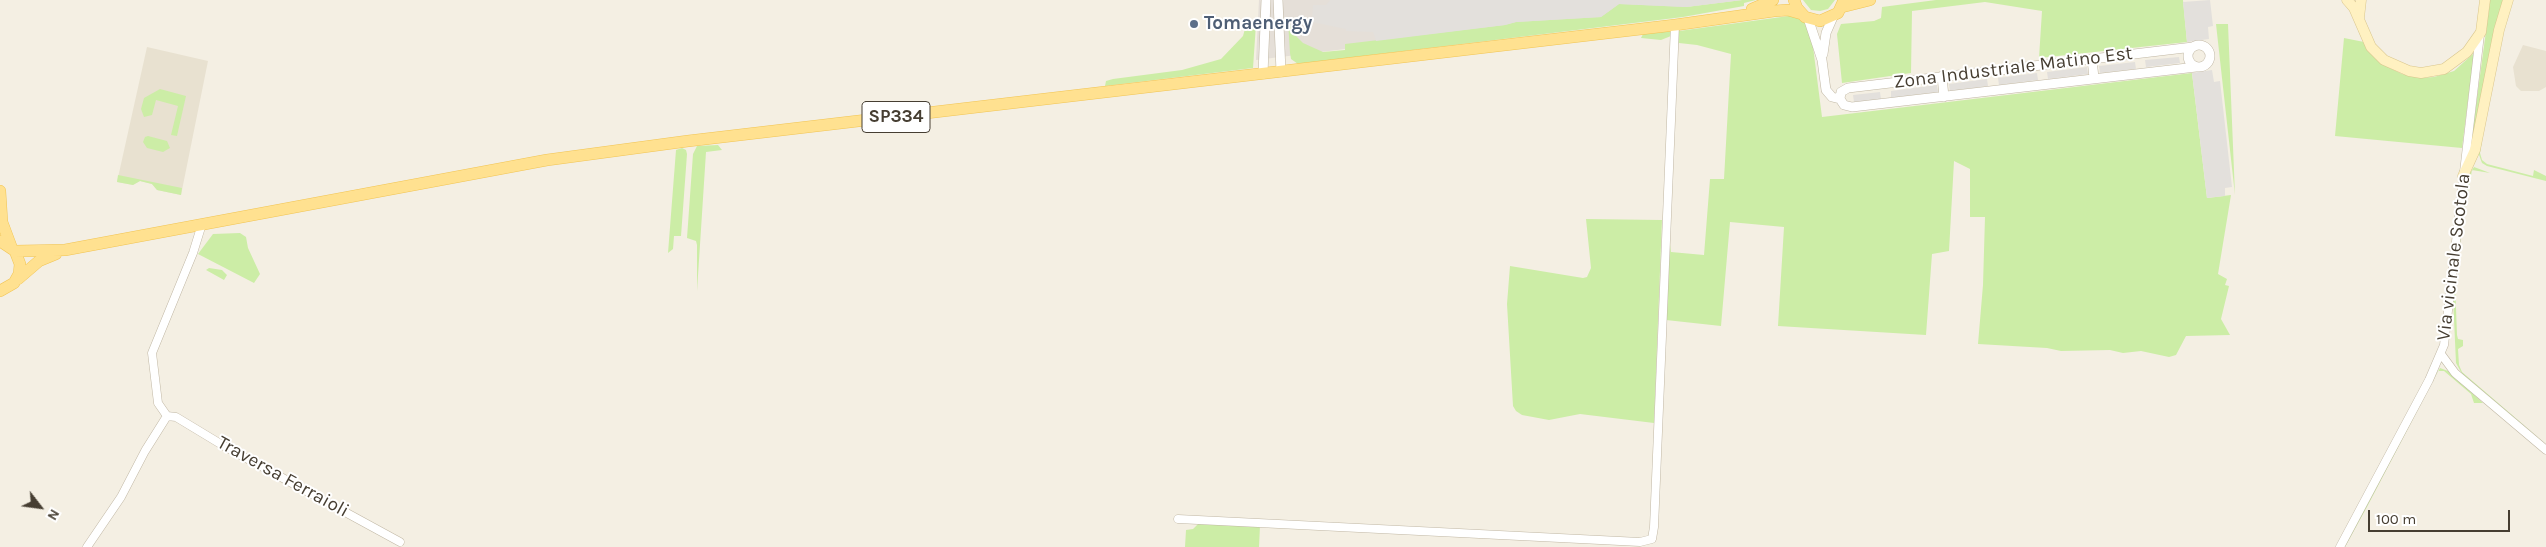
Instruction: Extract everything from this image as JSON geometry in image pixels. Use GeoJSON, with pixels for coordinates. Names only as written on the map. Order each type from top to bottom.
{"type":"FeatureCollection","features":[{"type":"Feature","properties":{"kind":"main road","name":"SP334"},"geometry":{"type":"LineString","coordinates":[[1732,16],[1773,0]]}},
{"type":"Feature","properties":{"kind":"main road"},"geometry":{"type":"LineString","coordinates":[[1794,0],[1805,16]]}},
{"type":"Feature","properties":{"kind":"main road"},"geometry":{"type":"LineString","coordinates":[[1832,17],[1843,4],[1870,0]]}},
{"type":"Feature","properties":{"kind":"main road"},"geometry":{"type":"LineString","coordinates":[[2347,0],[2359,19],[2371,47],[2384,60],[2409,71],[2421,73],[2444,69],[2456,63],[2468,52],[2481,32],[2485,0]]}},
{"type":"Feature","properties":{"kind":"main road"},"geometry":{"type":"LineString","coordinates":[[2359,19],[2361,0]]}},
{"type":"Feature","properties":{"kind":"main road"},"geometry":{"type":"LineString","coordinates":[[2463,176],[2475,150],[2499,30],[2508,0]]}},
{"type":"Feature","properties":{"kind":"main road","name":"SP334"},"geometry":{"type":"LineString","coordinates":[[65,250],[547,160],[688,140],[1281,72],[1675,25],[1732,16],[1788,10],[1820,21],[1832,17]]}},
{"type":"Feature","properties":{"kind":"main road"},"geometry":{"type":"LineString","coordinates":[[0,191],[0,211],[20,264],[0,298]]}},
{"type":"Feature","properties":{"kind":"main road"},"geometry":{"type":"LineString","coordinates":[[0,241],[13,248],[65,250]]}},
{"type":"Feature","properties":{"kind":"main road"},"geometry":{"type":"LineString","coordinates":[[8,287],[39,261],[65,250]]}},
{"type":"Feature","properties":{"kind":"street"},"geometry":{"type":"LineString","coordinates":[[1263,74],[1266,0]]}},
{"type":"Feature","properties":{"kind":"street"},"geometry":{"type":"LineString","coordinates":[[1278,0],[1281,72]]}},
{"type":"Feature","properties":{"kind":"street"},"geometry":{"type":"LineString","coordinates":[[1805,16],[1822,60],[1826,90],[1832,97],[1840,99]]}},
{"type":"Feature","properties":{"kind":"street"},"geometry":{"type":"LineString","coordinates":[[1822,60],[1826,33],[1832,17]]}},
{"type":"Feature","properties":{"kind":"street"},"geometry":{"type":"LineString","coordinates":[[1178,519],[1630,542],[1646,542],[1652,539],[1675,25]]}},
{"type":"Feature","properties":{"kind":"street","name":"Via vicinale Scotola"},"geometry":{"type":"LineString","coordinates":[[2340,547],[2441,354],[2447,332],[2452,266],[2481,32]]}},
{"type":"Feature","properties":{"kind":"street"},"geometry":{"type":"LineString","coordinates":[[2204,46],[2211,54],[2207,64],[2196,67],[2189,60],[2190,50],[2193,47],[2204,46]]}},
{"type":"Feature","properties":{"kind":"street","name":"Zona Industriale Matino Est"},"geometry":{"type":"LineString","coordinates":[[2193,47],[1848,88],[1841,92],[1840,99],[1848,107],[2196,67]]}},
{"type":"Feature","properties":{"kind":"street"},"geometry":{"type":"LineString","coordinates":[[2092,59],[2094,78]]}},
{"type":"Feature","properties":{"kind":"street"},"geometry":{"type":"LineString","coordinates":[[1942,76],[1944,97]]}},
{"type":"Feature","properties":{"kind":"street"},"geometry":{"type":"LineString","coordinates":[[87,547],[121,497],[145,451],[167,416],[158,403],[152,353],[193,254],[202,224]]}},
{"type":"Feature","properties":{"kind":"street"},"geometry":{"type":"LineString","coordinates":[[2441,354],[2455,373],[2546,450]]}},
{"type":"Feature","properties":{"kind":"street","name":"Traversa Ferraioli"},"geometry":{"type":"LineString","coordinates":[[167,416],[176,417],[224,446],[400,542]]}},
{"type":"Feature","properties":{"kind":"shaded area"},"geometry":{"type":"Polygon","coordinates":[[[1259,0],[1742,0],[1256,60],[1259,0]]]}},
{"type":"Feature","properties":{"kind":"shaded area"},"geometry":{"type":"Polygon","coordinates":[[[1330,0],[1742,0],[1686,7],[1619,4],[1601,17],[1516,22],[1376,41],[1373,32],[1346,31],[1346,29],[1312,22],[1313,5],[1326,5],[1330,0]]]}},
{"type":"Feature","properties":{"kind":"shaded area"},"geometry":{"type":"Polygon","coordinates":[[[2210,0],[2213,26],[2208,27],[2209,39],[2187,42],[2183,2],[2210,0]]]}},
{"type":"Feature","properties":{"kind":"shaded area"},"geometry":{"type":"Polygon","coordinates":[[[2523,45],[2546,51],[2546,87],[2539,91],[2521,91],[2516,86],[2513,67],[2523,45]]]}},
{"type":"Feature","properties":{"kind":"shaded area"},"geometry":{"type":"Polygon","coordinates":[[[147,47],[208,61],[181,195],[157,190],[152,184],[140,181],[133,185],[117,182],[147,47]]]}},
{"type":"Feature","properties":{"kind":"shaded area"},"geometry":{"type":"Polygon","coordinates":[[[2179,57],[2180,63],[2146,67],[2145,60],[2179,57]]]}},
{"type":"Feature","properties":{"kind":"shaded area"},"geometry":{"type":"Polygon","coordinates":[[[2135,62],[2136,69],[2100,73],[2099,66],[2135,62]]]}},
{"type":"Feature","properties":{"kind":"shaded area"},"geometry":{"type":"Polygon","coordinates":[[[2087,67],[2088,74],[2048,79],[2047,72],[2087,67]]]}},
{"type":"Feature","properties":{"kind":"shaded area"},"geometry":{"type":"Polygon","coordinates":[[[2212,70],[2214,82],[2220,81],[2232,187],[2225,188],[2225,196],[2207,198],[2192,73],[2212,70]]]}},
{"type":"Feature","properties":{"kind":"shaded area"},"geometry":{"type":"Polygon","coordinates":[[[2037,73],[2038,80],[1999,85],[1998,78],[2037,73]]]}},
{"type":"Feature","properties":{"kind":"shaded area"},"geometry":{"type":"Polygon","coordinates":[[[1987,79],[1988,86],[1950,91],[1949,84],[1987,79]]]}},
{"type":"Feature","properties":{"kind":"shaded area"},"geometry":{"type":"Polygon","coordinates":[[[1937,85],[1938,92],[1891,98],[1891,91],[1937,85]]]}},
{"type":"Feature","properties":{"kind":"shaded area"},"geometry":{"type":"Polygon","coordinates":[[[1880,92],[1881,99],[1854,102],[1853,95],[1880,92]]]}},
{"type":"Feature","properties":{"kind":"green space"},"geometry":{"type":"Polygon","coordinates":[[[1756,0],[1744,3],[1744,6],[1683,17],[1298,64],[1291,59],[1290,53],[1288,21],[1295,35],[1303,43],[1323,52],[1345,50],[1345,44],[1505,25],[1516,22],[1601,17],[1619,4],[1686,7],[1756,0]]]}},
{"type":"Feature","properties":{"kind":"green space"},"geometry":{"type":"Polygon","coordinates":[[[1803,0],[1835,0],[1828,9],[1820,11],[1811,10],[1803,0]]]}},
{"type":"Feature","properties":{"kind":"green space"},"geometry":{"type":"Polygon","coordinates":[[[1936,0],[2183,0],[2187,42],[2039,58],[2042,11],[1985,2],[1912,11],[1911,73],[1842,83],[1837,34],[1841,24],[1874,21],[1881,18],[1882,7],[1936,0]]]}},
{"type":"Feature","properties":{"kind":"green space"},"geometry":{"type":"Polygon","coordinates":[[[2490,0],[2504,0],[2469,157],[2489,9],[2490,0]]]}},
{"type":"Feature","properties":{"kind":"green space"},"geometry":{"type":"Polygon","coordinates":[[[1796,15],[1806,24],[1812,39],[1822,117],[2192,73],[2207,198],[2231,195],[2218,274],[2227,279],[2225,285],[2229,286],[2221,319],[2230,335],[2186,336],[2176,355],[2169,357],[2141,351],[2123,353],[2110,350],[2061,351],[2047,348],[1978,344],[1983,285],[1985,217],[1970,217],[1970,169],[1954,161],[1949,251],[1932,254],[1926,335],[1778,326],[1784,227],[1730,222],[1721,326],[1666,320],[1669,237],[1671,252],[1704,255],[1710,179],[1724,179],[1731,54],[1697,45],[1679,43],[1677,45],[1677,35],[1679,31],[1796,15]]]}},
{"type":"Feature","properties":{"kind":"green space"},"geometry":{"type":"Polygon","coordinates":[[[1248,18],[1256,24],[1253,68],[1105,86],[1106,81],[1113,79],[1182,70],[1221,59],[1243,36],[1248,18]]]}},
{"type":"Feature","properties":{"kind":"green space"},"geometry":{"type":"Polygon","coordinates":[[[2216,24],[2228,24],[2235,195],[2216,24]]]}},
{"type":"Feature","properties":{"kind":"green space"},"geometry":{"type":"Polygon","coordinates":[[[1671,31],[1671,36],[1661,40],[1641,38],[1643,34],[1671,31]]]}},
{"type":"Feature","properties":{"kind":"green space"},"geometry":{"type":"Polygon","coordinates":[[[2344,38],[2364,42],[2386,66],[2402,74],[2420,78],[2434,77],[2454,71],[2474,53],[2462,148],[2335,136],[2344,38]]]}},
{"type":"Feature","properties":{"kind":"green space"},"geometry":{"type":"Polygon","coordinates":[[[160,89],[186,96],[177,136],[171,135],[178,106],[156,100],[152,115],[144,117],[141,109],[144,98],[160,89]]]}},
{"type":"Feature","properties":{"kind":"green space"},"geometry":{"type":"Polygon","coordinates":[[[2483,134],[2480,153],[2482,160],[2487,164],[2533,176],[2534,170],[2546,176],[2546,181],[2487,166],[2482,163],[2478,152],[2483,134]]]}},
{"type":"Feature","properties":{"kind":"green space"},"geometry":{"type":"Polygon","coordinates":[[[148,136],[167,141],[170,148],[163,152],[147,148],[143,142],[145,137],[148,136]]]}},
{"type":"Feature","properties":{"kind":"green space"},"geometry":{"type":"Polygon","coordinates":[[[718,145],[722,150],[706,152],[697,291],[697,245],[696,241],[687,238],[693,154],[697,146],[718,145]]]}},
{"type":"Feature","properties":{"kind":"green space"},"geometry":{"type":"Polygon","coordinates":[[[682,148],[686,150],[687,154],[681,236],[674,236],[673,249],[668,253],[676,150],[682,148]]]}},
{"type":"Feature","properties":{"kind":"green space"},"geometry":{"type":"Polygon","coordinates":[[[2474,167],[2490,173],[2472,170],[2474,167]]]}},
{"type":"Feature","properties":{"kind":"green space"},"geometry":{"type":"Polygon","coordinates":[[[2472,170],[2455,281],[2457,335],[2458,339],[2463,340],[2463,346],[2458,349],[2459,365],[2462,372],[2546,444],[2462,374],[2456,363],[2453,297],[2462,210],[2472,170]]]}},
{"type":"Feature","properties":{"kind":"green space"},"geometry":{"type":"Polygon","coordinates":[[[118,175],[182,188],[181,195],[157,190],[152,184],[140,181],[133,185],[117,182],[118,175]]]}},
{"type":"Feature","properties":{"kind":"green space"},"geometry":{"type":"Polygon","coordinates":[[[1586,219],[1662,220],[1654,423],[1580,414],[1549,420],[1522,415],[1513,406],[1507,304],[1510,266],[1583,278],[1587,277],[1591,268],[1586,219]]]}},
{"type":"Feature","properties":{"kind":"green space"},"geometry":{"type":"Polygon","coordinates":[[[240,233],[246,237],[248,248],[260,274],[254,283],[198,254],[213,234],[240,233]]]}},
{"type":"Feature","properties":{"kind":"green space"},"geometry":{"type":"Polygon","coordinates":[[[209,268],[222,270],[227,275],[224,280],[206,270],[209,268]]]}},
{"type":"Feature","properties":{"kind":"green space"},"geometry":{"type":"Polygon","coordinates":[[[2440,368],[2448,371],[2483,403],[2474,403],[2471,394],[2444,371],[2438,371],[2440,368]]]}},
{"type":"Feature","properties":{"kind":"green space"},"geometry":{"type":"Polygon","coordinates":[[[2431,385],[2367,507],[2345,547],[2342,547],[2431,385]]]}},
{"type":"Feature","properties":{"kind":"green space"},"geometry":{"type":"Polygon","coordinates":[[[1199,523],[1260,526],[1259,547],[1185,547],[1186,530],[1193,529],[1199,523]]]}},
{"type":"Feature","properties":{"kind":"place","name":"Tomaenergy"},"geometry":{"type":"Point","coordinates":[1194,24]}}]}
